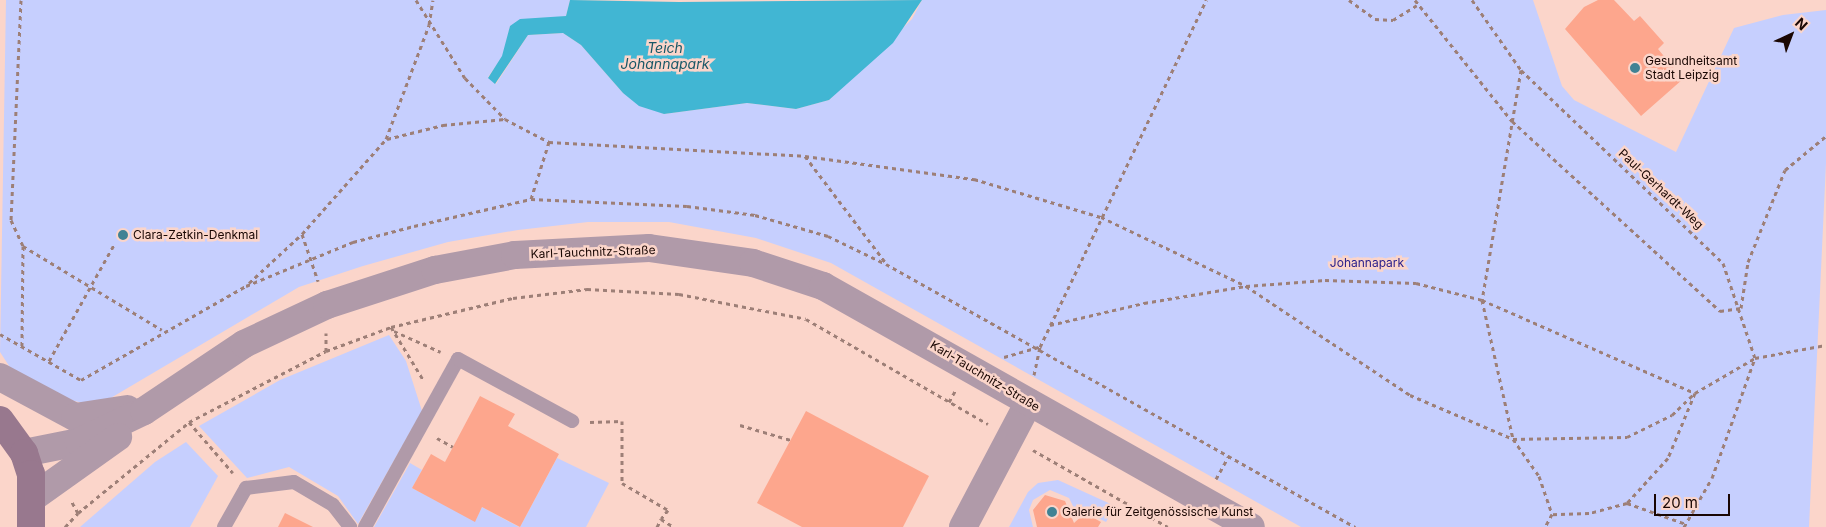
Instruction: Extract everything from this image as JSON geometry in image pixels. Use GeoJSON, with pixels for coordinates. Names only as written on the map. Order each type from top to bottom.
{"type":"FeatureCollection","features":[{"type":"Feature","properties":{"kind":"main road"},"geometry":{"type":"LineString","coordinates":[[0,420],[24,453],[34,496],[31,527]]}},
{"type":"Feature","properties":{"kind":"street","name":"Karl-Tauchnitz-Straße"},"geometry":{"type":"LineString","coordinates":[[24,453],[79,442],[144,411],[244,344],[327,304],[435,270],[515,255],[649,248],[753,263],[823,286],[970,366],[1029,402],[1250,527]]}},
{"type":"Feature","properties":{"kind":"street"},"geometry":{"type":"LineString","coordinates":[[0,377],[75,417],[122,409],[144,411]]}},
{"type":"Feature","properties":{"kind":"street"},"geometry":{"type":"LineString","coordinates":[[963,527],[1012,438],[1029,402]]}},
{"type":"Feature","properties":{"kind":"street","name":"Karl-Tauchnitz-Straße"},"geometry":{"type":"LineString","coordinates":[[34,496],[112,443],[144,411]]}},
{"type":"Feature","properties":{"kind":"lane"},"geometry":{"type":"LineString","coordinates":[[366,527],[458,359],[572,421]]}},
{"type":"Feature","properties":{"kind":"lane"},"geometry":{"type":"LineString","coordinates":[[224,527],[246,488],[294,482],[333,505],[350,527]]}},
{"type":"Feature","properties":{"kind":"path"},"geometry":{"type":"LineString","coordinates":[[21,0],[10,220],[22,246],[22,346]]}},
{"type":"Feature","properties":{"kind":"path"},"geometry":{"type":"LineString","coordinates":[[416,0],[429,25],[465,78],[505,119],[549,142],[805,156],[974,180],[1101,217],[1246,286],[1410,395],[1513,439],[1627,437],[1672,415],[1695,393],[1755,358],[1826,345]]}},
{"type":"Feature","properties":{"kind":"path"},"geometry":{"type":"LineString","coordinates":[[246,286],[302,234],[386,139],[429,25],[433,0]]}},
{"type":"Feature","properties":{"kind":"path"},"geometry":{"type":"LineString","coordinates":[[1040,347],[1206,0]]}},
{"type":"Feature","properties":{"kind":"path"},"geometry":{"type":"LineString","coordinates":[[1349,0],[1375,19],[1393,20],[1417,5]]}},
{"type":"Feature","properties":{"kind":"path"},"geometry":{"type":"LineString","coordinates":[[1415,0],[1417,5],[1512,121],[1720,311],[1742,308],[1748,262],[1785,170],[1826,136]]}},
{"type":"Feature","properties":{"kind":"path","name":"Paul-Gerhardt-Weg"},"geometry":{"type":"LineString","coordinates":[[1472,0],[1521,70],[1699,237],[1723,263],[1742,308],[1755,358]]}},
{"type":"Feature","properties":{"kind":"path"},"geometry":{"type":"LineString","coordinates":[[1521,70],[1482,300],[1513,439],[1539,476],[1552,514],[1545,527]]}},
{"type":"Feature","properties":{"kind":"path"},"geometry":{"type":"LineString","coordinates":[[386,139],[443,125],[505,119]]}},
{"type":"Feature","properties":{"kind":"path"},"geometry":{"type":"LineString","coordinates":[[531,199],[549,142]]}},
{"type":"Feature","properties":{"kind":"path"},"geometry":{"type":"LineString","coordinates":[[805,156],[886,264]]}},
{"type":"Feature","properties":{"kind":"path"},"geometry":{"type":"LineString","coordinates":[[0,334],[81,380],[162,330],[246,286],[309,257],[353,242],[531,199],[687,206],[755,215],[828,236],[886,264],[1040,347],[1355,527]]}},
{"type":"Feature","properties":{"kind":"path"},"geometry":{"type":"LineString","coordinates":[[302,234],[327,304]]}},
{"type":"Feature","properties":{"kind":"path"},"geometry":{"type":"LineString","coordinates":[[49,362],[115,242]]}},
{"type":"Feature","properties":{"kind":"path"},"geometry":{"type":"LineString","coordinates":[[22,246],[162,330]]}},
{"type":"Feature","properties":{"kind":"path"},"geometry":{"type":"LineString","coordinates":[[1050,325],[1144,303],[1246,286],[1324,280],[1416,283],[1482,300],[1695,393]]}},
{"type":"Feature","properties":{"kind":"path"},"geometry":{"type":"LineString","coordinates":[[64,527],[78,513],[189,422],[326,351],[391,327],[513,298],[587,289],[679,294],[806,319],[1168,527]]}},
{"type":"Feature","properties":{"kind":"path"},"geometry":{"type":"LineString","coordinates":[[391,327],[420,371],[433,403]]}},
{"type":"Feature","properties":{"kind":"path"},"geometry":{"type":"LineString","coordinates":[[393,331],[458,359]]}},
{"type":"Feature","properties":{"kind":"path"},"geometry":{"type":"LineString","coordinates":[[949,402],[970,366],[1040,347]]}},
{"type":"Feature","properties":{"kind":"path"},"geometry":{"type":"LineString","coordinates":[[1626,503],[1685,525],[1712,478],[1755,358]]}},
{"type":"Feature","properties":{"kind":"path"},"geometry":{"type":"LineString","coordinates":[[1552,514],[1588,513],[1626,503],[1668,458],[1695,393]]}},
{"type":"Feature","properties":{"kind":"path"},"geometry":{"type":"LineString","coordinates":[[572,421],[622,421],[619,449],[622,482],[668,510],[657,527]]}},
{"type":"Feature","properties":{"kind":"path"},"geometry":{"type":"LineString","coordinates":[[189,422],[246,488]]}},
{"type":"Feature","properties":{"kind":"path"},"geometry":{"type":"LineString","coordinates":[[740,425],[791,440]]}},
{"type":"Feature","properties":{"kind":"path"},"geometry":{"type":"LineString","coordinates":[[66,493],[78,513]]}},
{"type":"Feature","properties":{"kind":"path"},"geometry":{"type":"LineString","coordinates":[[661,519],[674,527]]}},
{"type":"Feature","properties":{"kind":"green space","name":"Johannapark"},"geometry":{"type":"Polygon","coordinates":[[[6,0],[570,0],[566,16],[510,26],[503,56],[488,77],[496,84],[528,35],[563,33],[581,45],[623,93],[664,114],[747,103],[796,109],[829,100],[912,19],[922,0],[1533,0],[1562,86],[1574,100],[1676,152],[1734,28],[1783,15],[1826,10],[1826,163],[1809,527],[1301,527],[831,263],[756,238],[669,222],[588,222],[518,230],[448,242],[363,266],[299,287],[109,399],[89,404],[64,399],[13,372],[0,352],[6,0]]]}},
{"type":"Feature","properties":{"kind":"green space"},"geometry":{"type":"Polygon","coordinates":[[[389,335],[406,361],[422,411],[358,524],[338,496],[289,467],[247,478],[199,426],[280,380],[389,335]]]}},
{"type":"Feature","properties":{"kind":"green space"},"geometry":{"type":"Polygon","coordinates":[[[186,442],[218,476],[190,527],[80,527],[155,462],[186,442]]]}},
{"type":"Feature","properties":{"kind":"green space"},"geometry":{"type":"Polygon","coordinates":[[[557,458],[609,483],[586,527],[520,527],[557,458]]]}},
{"type":"Feature","properties":{"kind":"green space"},"geometry":{"type":"Polygon","coordinates":[[[410,463],[422,470],[412,488],[475,521],[482,507],[519,527],[374,527],[410,463]]]}},
{"type":"Feature","properties":{"kind":"green space"},"geometry":{"type":"Polygon","coordinates":[[[1058,480],[1115,506],[1106,522],[1082,510],[1078,516],[1069,498],[1050,490],[1033,500],[1029,510],[1033,527],[1009,527],[1028,492],[1038,483],[1058,480]]]}},
{"type":"Feature","properties":{"kind":"water","name":"Teich Johannapark"},"geometry":{"type":"Polygon","coordinates":[[[570,0],[679,2],[922,0],[893,43],[829,100],[796,109],[747,103],[664,114],[639,106],[623,93],[581,45],[563,33],[528,35],[495,84],[488,78],[502,56],[510,26],[520,19],[566,16],[570,0]]]}},
{"type":"Feature","properties":{"kind":"building","name":"Gesundheitsamt Stadt Leipzig"},"geometry":{"type":"Polygon","coordinates":[[[1598,0],[1614,0],[1634,21],[1640,16],[1664,43],[1658,49],[1683,79],[1641,116],[1565,29],[1584,7],[1598,0]]]}},
{"type":"Feature","properties":{"kind":"building"},"geometry":{"type":"Polygon","coordinates":[[[480,396],[515,414],[508,426],[559,454],[520,527],[482,507],[475,522],[412,488],[431,454],[445,462],[480,396]]]}},
{"type":"Feature","properties":{"kind":"building"},"geometry":{"type":"Polygon","coordinates":[[[806,411],[929,476],[903,527],[802,527],[757,503],[806,411]]]}},
{"type":"Feature","properties":{"kind":"building","name":"Galerie für Zeitgenössische Kunst"},"geometry":{"type":"Polygon","coordinates":[[[1045,495],[1065,501],[1074,523],[1085,513],[1101,522],[1098,527],[1037,527],[1033,510],[1045,495]]]}},
{"type":"Feature","properties":{"kind":"building"},"geometry":{"type":"Polygon","coordinates":[[[285,513],[313,527],[278,527],[285,513]]]}},
{"type":"Feature","properties":{"kind":"place","name":"Gesundheitsamt Stadt Leipzig"},"geometry":{"type":"Point","coordinates":[1635,68]}},
{"type":"Feature","properties":{"kind":"place","name":"Clara-Zetkin-Denkmal"},"geometry":{"type":"Point","coordinates":[123,235]}},
{"type":"Feature","properties":{"kind":"place","name":"Galerie für Zeitgenössische Kunst"},"geometry":{"type":"Point","coordinates":[1052,512]}}]}
